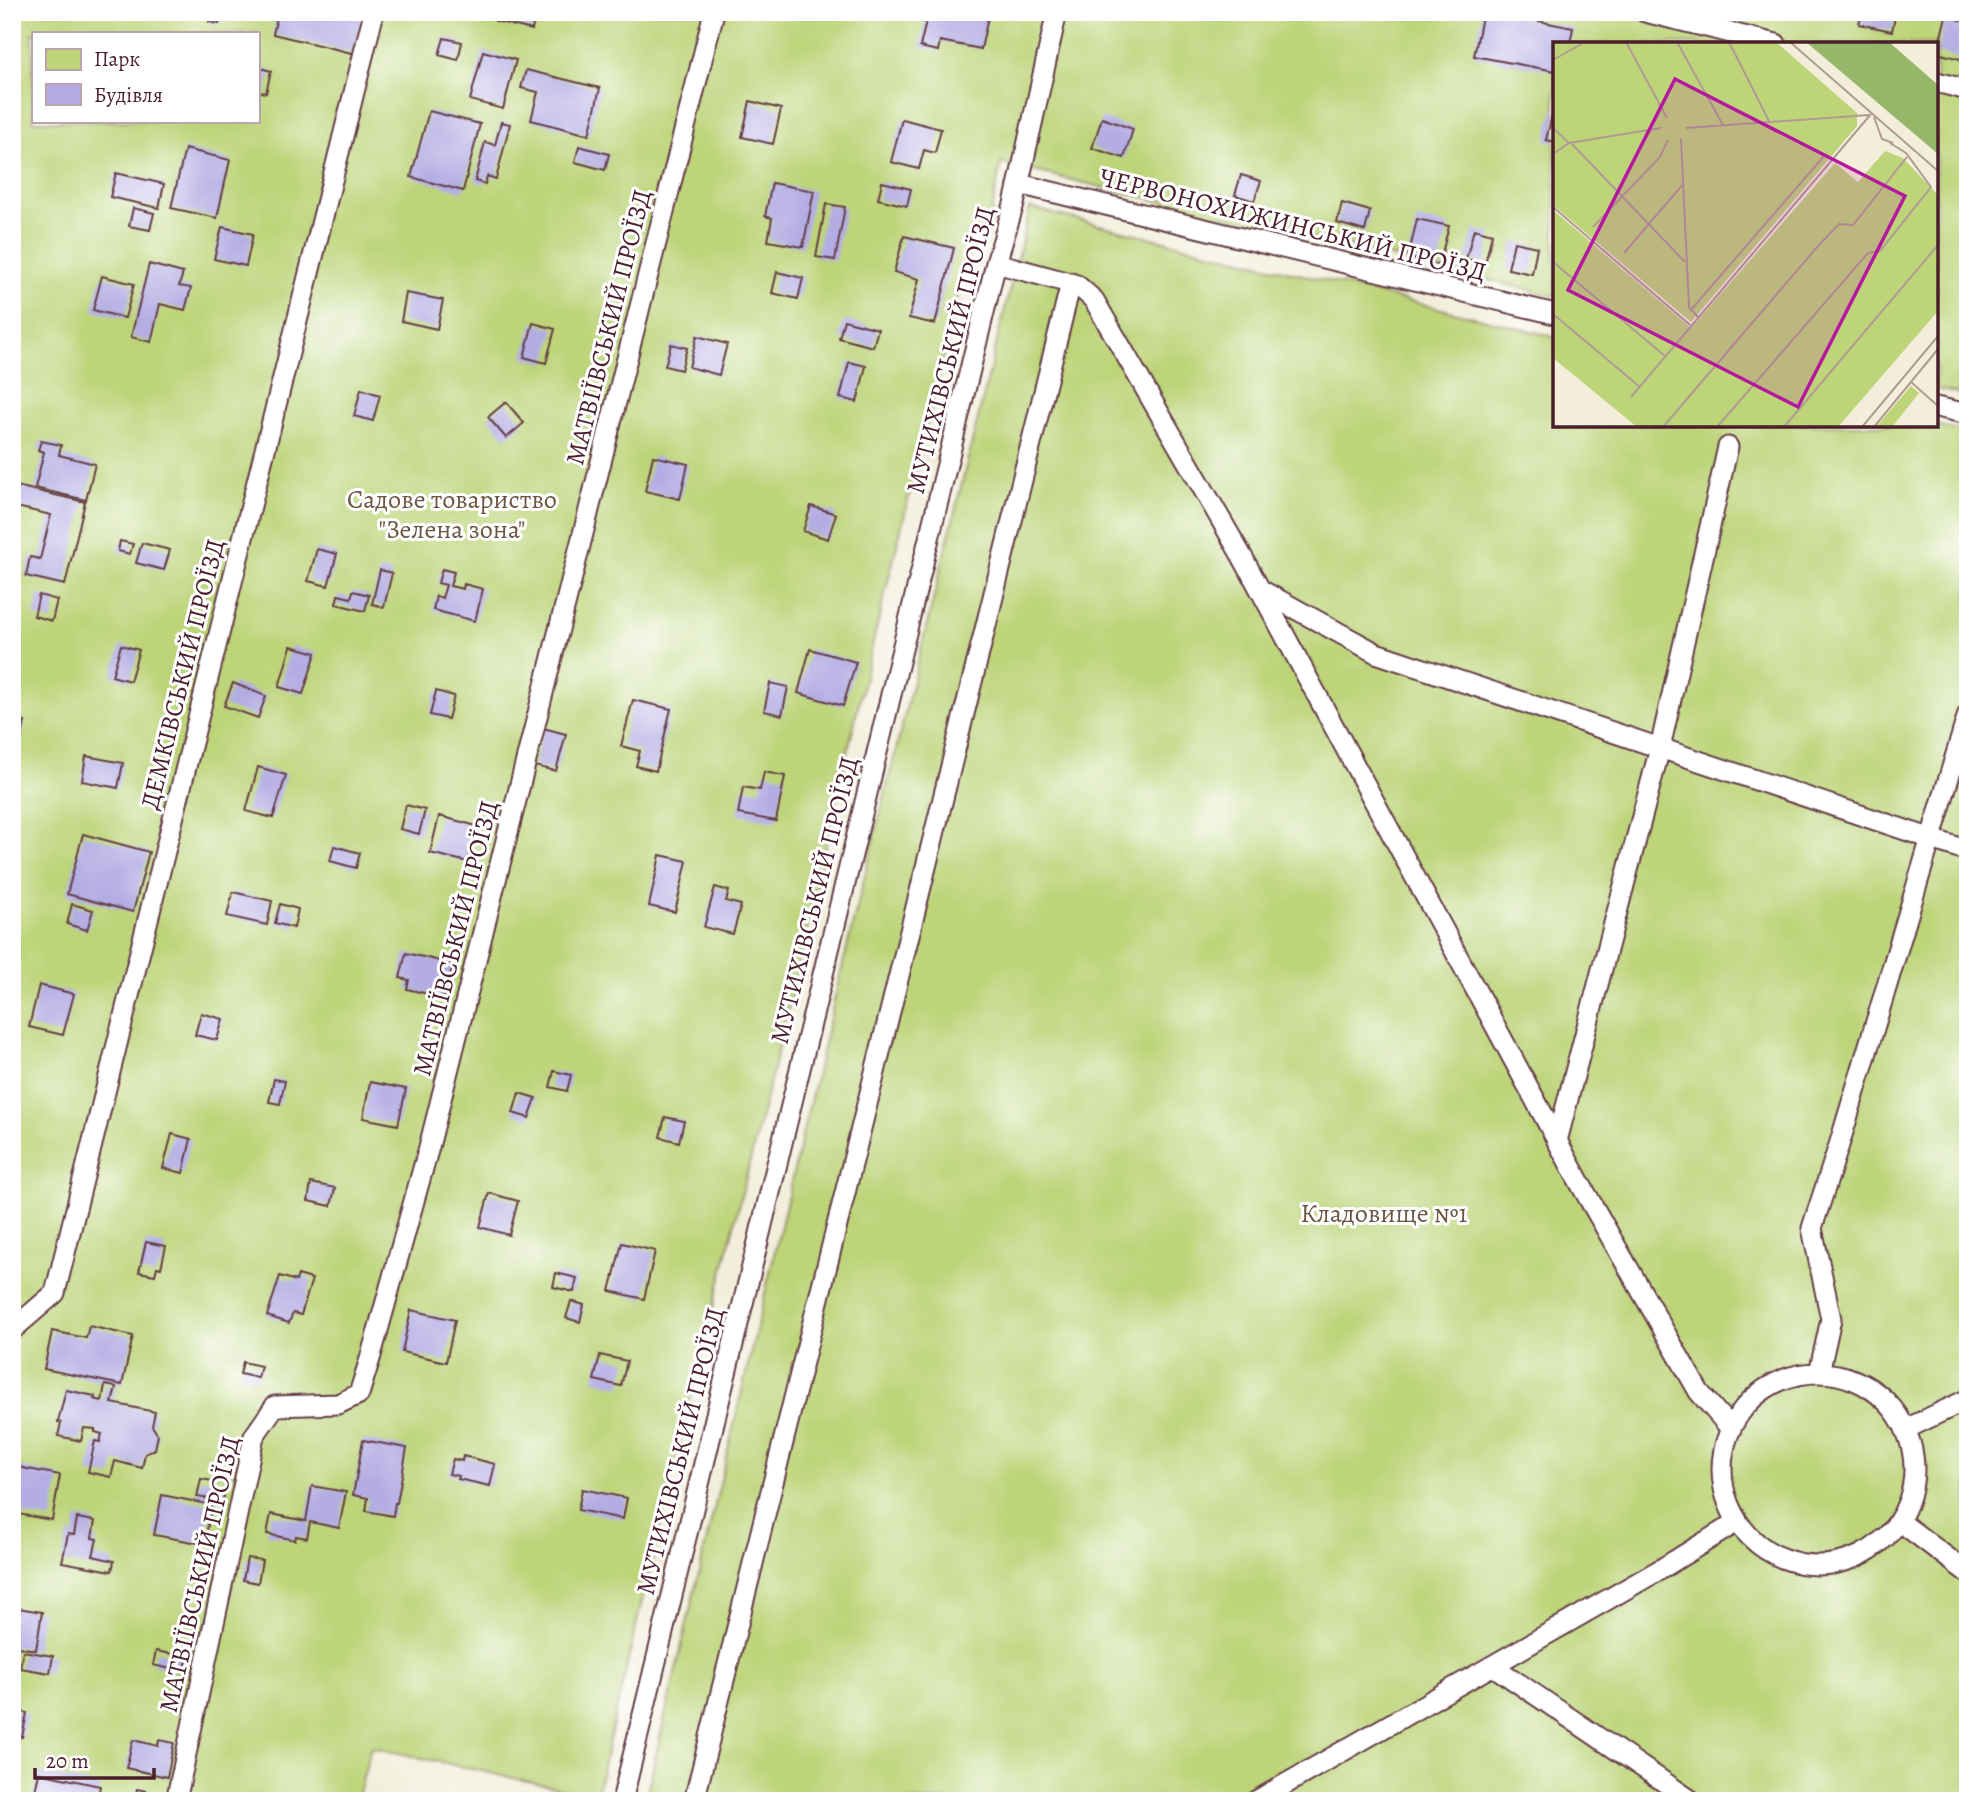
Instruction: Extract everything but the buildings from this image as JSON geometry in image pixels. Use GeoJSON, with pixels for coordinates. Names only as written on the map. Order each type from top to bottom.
{"type":"FeatureCollection","features":[{"type":"Feature","properties":{"kind":"lane","name":"ДЕМКІВСЬКИЙ ПРОЇЗД"},"geometry":{"type":"LineString","coordinates":[[12,1330],[55,1293],[374,12]]}},
{"type":"Feature","properties":{"kind":"lane","name":"МАТВІЇВСЬКИЙ ПРОЇЗД"},"geometry":{"type":"LineString","coordinates":[[176,1801],[254,1436],[275,1406],[338,1404],[359,1394],[370,1359],[433,1134],[715,12]]}},
{"type":"Feature","properties":{"kind":"lane","name":"МУТИХІВСЬКИЙ ПРОЇЗД"},"geometry":{"type":"LineString","coordinates":[[622,1801],[996,263],[1019,184],[1056,12]]}},
{"type":"Feature","properties":{"kind":"lane"},"geometry":{"type":"LineString","coordinates":[[1645,12],[1768,42]]}},
{"type":"Feature","properties":{"kind":"lane"},"geometry":{"type":"LineString","coordinates":[[1938,82],[1968,90]]}},
{"type":"Feature","properties":{"kind":"lane","name":"ЧЕРВОНОХИЖИНСЬКИЙ ПРОЇЗД"},"geometry":{"type":"LineString","coordinates":[[1019,184],[1553,314]]}},
{"type":"Feature","properties":{"kind":"lane"},"geometry":{"type":"LineString","coordinates":[[996,263],[1071,283],[1087,292],[1102,312],[1261,590],[1557,1141],[1699,1392],[1731,1429]]}},
{"type":"Feature","properties":{"kind":"lane"},"geometry":{"type":"LineString","coordinates":[[694,1801],[1071,283]]}},
{"type":"Feature","properties":{"kind":"lane"},"geometry":{"type":"LineString","coordinates":[[1938,407],[1968,414]]}},
{"type":"Feature","properties":{"kind":"lane"},"geometry":{"type":"LineString","coordinates":[[1557,1141],[1660,748],[1728,447]]}},
{"type":"Feature","properties":{"kind":"lane"},"geometry":{"type":"LineString","coordinates":[[1261,590],[1376,653],[1968,851]]}},
{"type":"Feature","properties":{"kind":"lane"},"geometry":{"type":"LineString","coordinates":[[1819,1373],[1831,1319],[1812,1228],[1968,714]]}},
{"type":"Feature","properties":{"kind":"lane"},"geometry":{"type":"LineString","coordinates":[[1819,1373],[1846,1377],[1871,1388],[1892,1407],[1906,1429],[1914,1456],[1914,1483],[1906,1509],[1899,1521],[1891,1532],[1870,1550],[1845,1562],[1818,1566],[1791,1562],[1766,1550],[1737,1521],[1723,1483],[1723,1455],[1731,1429],[1746,1406],[1767,1388],[1792,1377],[1819,1373]]}},
{"type":"Feature","properties":{"kind":"lane"},"geometry":{"type":"LineString","coordinates":[[1906,1429],[1968,1399]]}},
{"type":"Feature","properties":{"kind":"lane"},"geometry":{"type":"LineString","coordinates":[[1256,1801],[1661,1569],[1737,1521]]}},
{"type":"Feature","properties":{"kind":"lane"},"geometry":{"type":"LineString","coordinates":[[1899,1521],[1968,1573]]}},
{"type":"Feature","properties":{"kind":"lane"},"geometry":{"type":"LineString","coordinates":[[1493,1666],[1692,1801]]}},
{"type":"Feature","properties":{"kind":"green space","name":"Садове товариство \"Зелена зона\""},"geometry":{"type":"Polygon","coordinates":[[[12,12],[1968,12],[1968,396],[1938,389],[1938,42],[1553,42],[1553,296],[1001,163],[988,231],[975,230],[873,642],[790,1001],[676,1457],[596,1796],[371,1747],[357,1801],[12,1801],[12,12]]]}},
{"type":"Feature","properties":{"kind":"green space","name":"Кладовище №1"},"geometry":{"type":"Polygon","coordinates":[[[1030,208],[1553,337],[1553,427],[1938,425],[1968,432],[1968,1801],[645,1801],[838,984],[1030,208]]]}}]}
